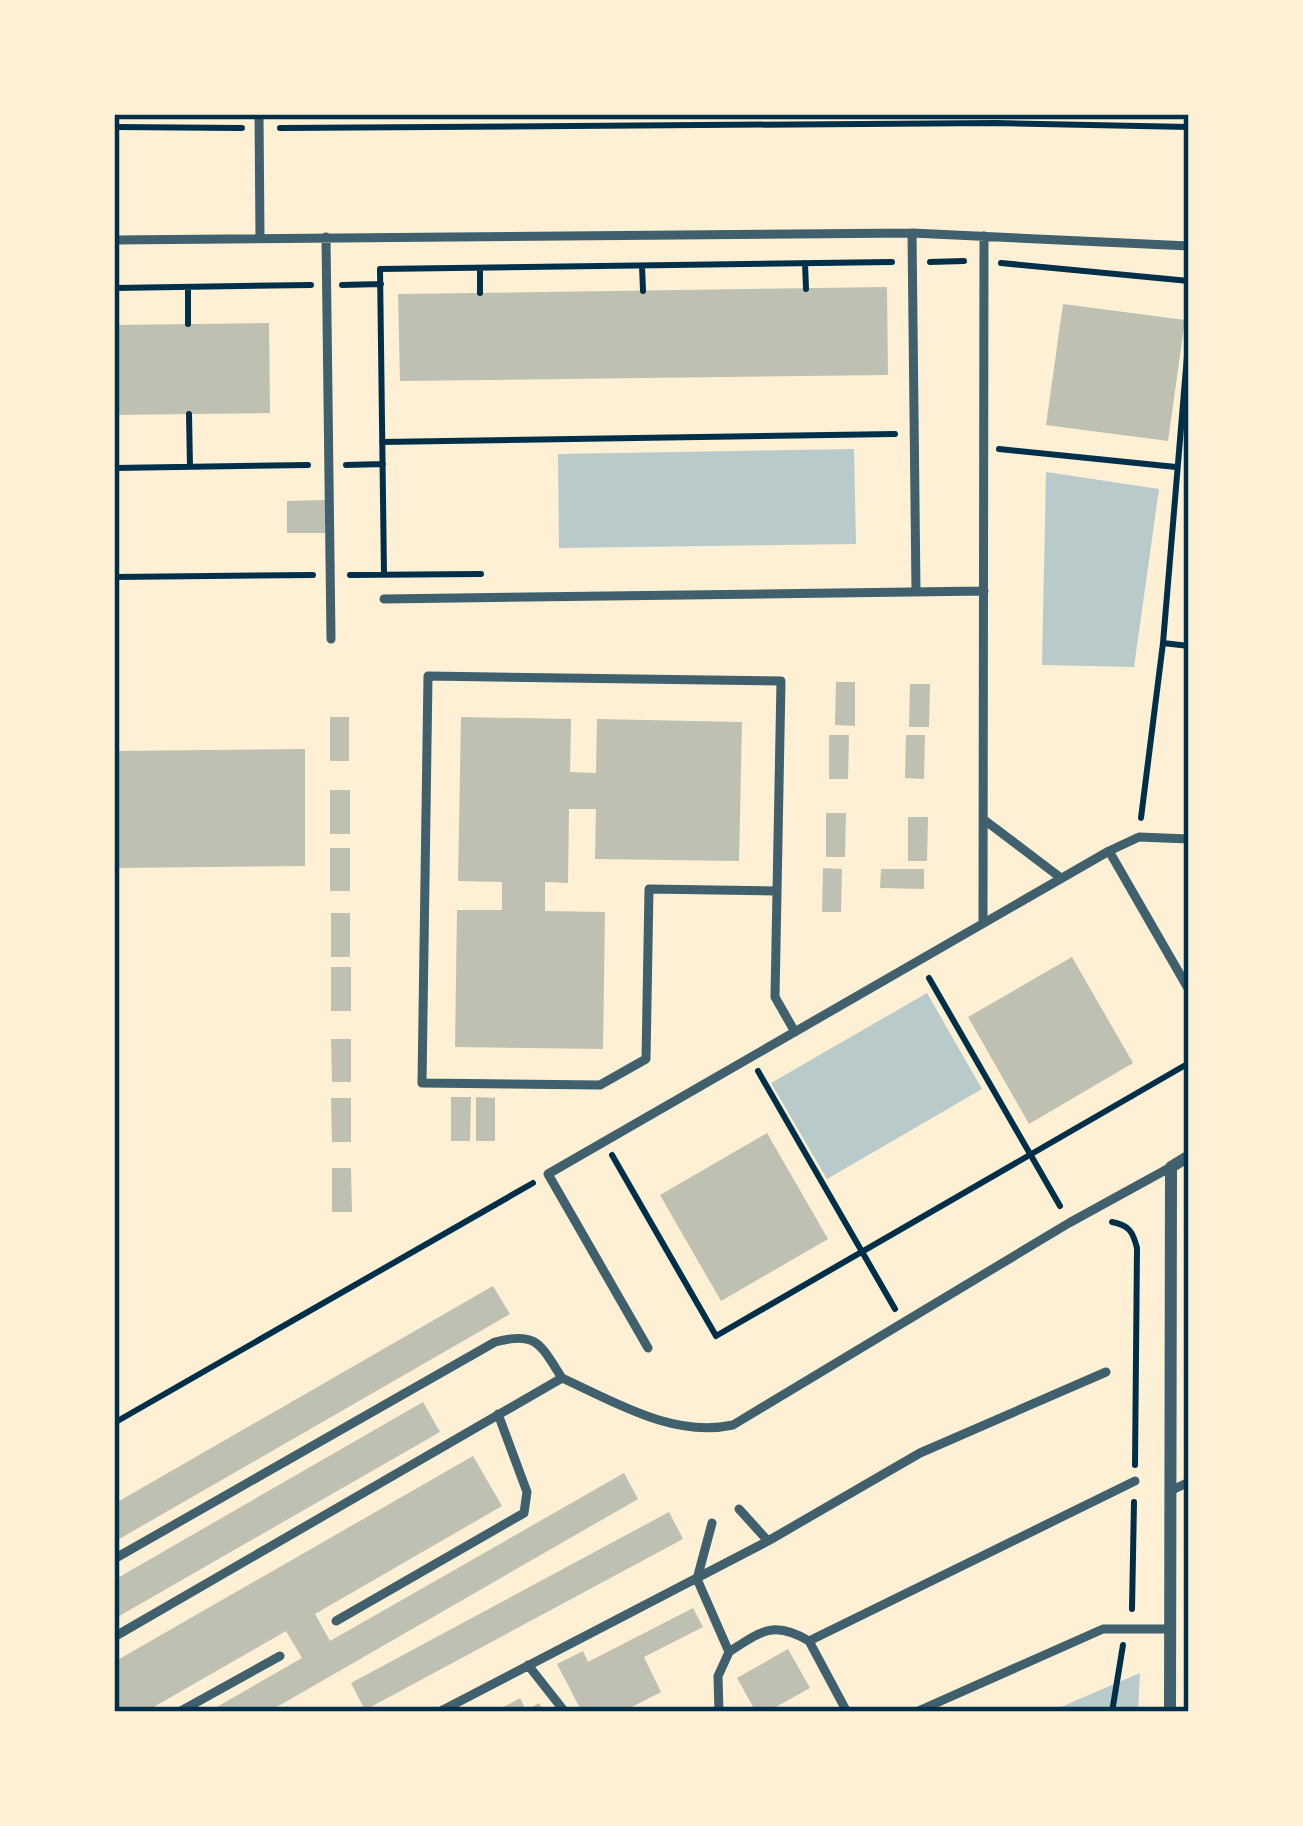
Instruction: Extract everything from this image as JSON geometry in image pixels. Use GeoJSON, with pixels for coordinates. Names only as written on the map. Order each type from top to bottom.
{"type":"FeatureCollection","features":[{"type":"Feature","properties":{"kind":"street"},"geometry":{"type":"LineString","coordinates":[[1170,1712],[1171,1167],[1189,1156]]}},
{"type":"Feature","properties":{"kind":"lane"},"geometry":{"type":"LineString","coordinates":[[260,114],[260,238]]}},
{"type":"Feature","properties":{"kind":"lane"},"geometry":{"type":"LineString","coordinates":[[114,239],[912,233],[1189,247]]}},
{"type":"Feature","properties":{"kind":"lane"},"geometry":{"type":"LineString","coordinates":[[912,233],[916,592]]}},
{"type":"Feature","properties":{"kind":"lane"},"geometry":{"type":"LineString","coordinates":[[983,923],[984,236]]}},
{"type":"Feature","properties":{"kind":"lane"},"geometry":{"type":"LineString","coordinates":[[326,237],[331,639]]}},
{"type":"Feature","properties":{"kind":"lane"},"geometry":{"type":"LineString","coordinates":[[385,599],[984,591]]}},
{"type":"Feature","properties":{"kind":"lane"},"geometry":{"type":"LineString","coordinates":[[777,891],[649,889],[646,1059],[600,1085],[422,1083],[428,676],[781,681],[775,998],[795,1032]]}},
{"type":"Feature","properties":{"kind":"lane"},"geometry":{"type":"LineString","coordinates":[[983,819],[1061,878]]}},
{"type":"Feature","properties":{"kind":"lane"},"geometry":{"type":"LineString","coordinates":[[648,1348],[548,1174],[1109,851],[1139,837],[1189,839]]}},
{"type":"Feature","properties":{"kind":"lane"},"geometry":{"type":"LineString","coordinates":[[1109,851],[1189,990]]}},
{"type":"Feature","properties":{"kind":"lane"},"geometry":{"type":"LineString","coordinates":[[114,1559],[495,1342],[522,1335],[540,1344],[562,1378],[665,1422],[707,1431],[733,1425],[1171,1167]]}},
{"type":"Feature","properties":{"kind":"lane"},"geometry":{"type":"LineString","coordinates":[[439,1712],[698,1579],[920,1453],[1106,1372]]}},
{"type":"Feature","properties":{"kind":"lane"},"geometry":{"type":"LineString","coordinates":[[114,1637],[562,1378]]}},
{"type":"Feature","properties":{"kind":"lane"},"geometry":{"type":"LineString","coordinates":[[336,1621],[524,1513],[527,1492],[498,1414]]}},
{"type":"Feature","properties":{"kind":"lane"},"geometry":{"type":"LineString","coordinates":[[809,1641],[1135,1481]]}},
{"type":"Feature","properties":{"kind":"lane"},"geometry":{"type":"LineString","coordinates":[[1170,1490],[1189,1483]]}},
{"type":"Feature","properties":{"kind":"lane"},"geometry":{"type":"LineString","coordinates":[[739,1509],[768,1541]]}},
{"type":"Feature","properties":{"kind":"lane"},"geometry":{"type":"LineString","coordinates":[[712,1523],[698,1579],[729,1652]]}},
{"type":"Feature","properties":{"kind":"lane"},"geometry":{"type":"LineString","coordinates":[[719,1712],[718,1676],[729,1652],[759,1632],[787,1628],[809,1641],[847,1712]]}},
{"type":"Feature","properties":{"kind":"lane"},"geometry":{"type":"LineString","coordinates":[[916,1712],[1102,1629],[1170,1628]]}},
{"type":"Feature","properties":{"kind":"lane"},"geometry":{"type":"LineString","coordinates":[[179,1712],[280,1656]]}},
{"type":"Feature","properties":{"kind":"lane"},"geometry":{"type":"LineString","coordinates":[[529,1665],[565,1712]]}},
{"type":"Feature","properties":{"kind":"path"},"geometry":{"type":"LineString","coordinates":[[114,127],[972,123],[1189,127]]}},
{"type":"Feature","properties":{"kind":"path"},"geometry":{"type":"LineString","coordinates":[[380,236],[385,599]]}},
{"type":"Feature","properties":{"kind":"path"},"geometry":{"type":"LineString","coordinates":[[380,269],[985,261],[1189,281]]}},
{"type":"Feature","properties":{"kind":"path"},"geometry":{"type":"LineString","coordinates":[[805,263],[806,289]]}},
{"type":"Feature","properties":{"kind":"path"},"geometry":{"type":"LineString","coordinates":[[642,266],[643,291]]}},
{"type":"Feature","properties":{"kind":"path"},"geometry":{"type":"LineString","coordinates":[[480,268],[480,293]]}},
{"type":"Feature","properties":{"kind":"path"},"geometry":{"type":"LineString","coordinates":[[114,288],[381,284]]}},
{"type":"Feature","properties":{"kind":"path"},"geometry":{"type":"LineString","coordinates":[[188,287],[188,324]]}},
{"type":"Feature","properties":{"kind":"path"},"geometry":{"type":"LineString","coordinates":[[1139,837],[1163,643],[1189,332]]}},
{"type":"Feature","properties":{"kind":"path"},"geometry":{"type":"LineString","coordinates":[[189,414],[190,467]]}},
{"type":"Feature","properties":{"kind":"path"},"geometry":{"type":"LineString","coordinates":[[382,442],[914,434]]}},
{"type":"Feature","properties":{"kind":"path"},"geometry":{"type":"LineString","coordinates":[[984,448],[1176,467]]}},
{"type":"Feature","properties":{"kind":"path"},"geometry":{"type":"LineString","coordinates":[[114,468],[383,464]]}},
{"type":"Feature","properties":{"kind":"path"},"geometry":{"type":"LineString","coordinates":[[1163,643],[1189,646]]}},
{"type":"Feature","properties":{"kind":"path"},"geometry":{"type":"LineString","coordinates":[[919,961],[1050,1189]]}},
{"type":"Feature","properties":{"kind":"path"},"geometry":{"type":"LineString","coordinates":[[750,1058],[882,1286]]}},
{"type":"Feature","properties":{"kind":"path"},"geometry":{"type":"LineString","coordinates":[[604,1142],[716,1336],[1189,1063]]}},
{"type":"Feature","properties":{"kind":"path"},"geometry":{"type":"LineString","coordinates":[[114,1423],[548,1174]]}},
{"type":"Feature","properties":{"kind":"path"},"geometry":{"type":"LineString","coordinates":[[1069,1223],[1076,1236],[1094,1225],[1125,1225],[1138,1248],[1132,1612],[1112,1712]]}},
{"type":"Feature","properties":{"kind":"shaded area"},"geometry":{"type":"Polygon","coordinates":[[[854,449],[856,544],[559,548],[558,454],[854,449]]]}},
{"type":"Feature","properties":{"kind":"shaded area"},"geometry":{"type":"Polygon","coordinates":[[[1046,472],[1159,489],[1134,667],[1042,665],[1046,472]]]}},
{"type":"Feature","properties":{"kind":"shaded area"},"geometry":{"type":"Polygon","coordinates":[[[927,993],[982,1089],[827,1179],[771,1083],[927,993]]]}},
{"type":"Feature","properties":{"kind":"shaded area"},"geometry":{"type":"Polygon","coordinates":[[[1140,1673],[1138,1712],[1049,1712],[1140,1673]]]}},
{"type":"Feature","properties":{"kind":"building"},"geometry":{"type":"Polygon","coordinates":[[[887,287],[888,375],[400,381],[398,294],[887,287]]]}},
{"type":"Feature","properties":{"kind":"building"},"geometry":{"type":"Polygon","coordinates":[[[1063,304],[1185,320],[1168,441],[1046,425],[1063,304]]]}},
{"type":"Feature","properties":{"kind":"building"},"geometry":{"type":"Polygon","coordinates":[[[269,323],[270,413],[114,415],[114,325],[269,323]]]}},
{"type":"Feature","properties":{"kind":"building"},"geometry":{"type":"Polygon","coordinates":[[[325,500],[325,533],[287,533],[287,501],[325,500]]]}},
{"type":"Feature","properties":{"kind":"building"},"geometry":{"type":"Polygon","coordinates":[[[836,682],[855,682],[855,726],[835,725],[836,682]]]}},
{"type":"Feature","properties":{"kind":"building"},"geometry":{"type":"Polygon","coordinates":[[[910,684],[930,684],[929,727],[909,727],[910,684]]]}},
{"type":"Feature","properties":{"kind":"building"},"geometry":{"type":"Polygon","coordinates":[[[330,717],[349,717],[349,761],[330,761],[330,717]]]}},
{"type":"Feature","properties":{"kind":"building"},"geometry":{"type":"Polygon","coordinates":[[[461,717],[571,719],[570,772],[596,773],[597,719],[742,722],[739,861],[595,859],[596,809],[569,809],[568,883],[545,882],[545,911],[605,912],[603,1049],[455,1047],[457,910],[502,910],[502,882],[458,881],[461,717]]]}},
{"type":"Feature","properties":{"kind":"building"},"geometry":{"type":"Polygon","coordinates":[[[829,735],[849,735],[848,779],[829,779],[829,735]]]}},
{"type":"Feature","properties":{"kind":"building"},"geometry":{"type":"Polygon","coordinates":[[[906,735],[925,735],[924,779],[905,778],[906,735]]]}},
{"type":"Feature","properties":{"kind":"building"},"geometry":{"type":"Polygon","coordinates":[[[305,749],[305,866],[114,868],[114,751],[305,749]]]}},
{"type":"Feature","properties":{"kind":"building"},"geometry":{"type":"Polygon","coordinates":[[[330,790],[350,790],[350,834],[330,834],[330,790]]]}},
{"type":"Feature","properties":{"kind":"building"},"geometry":{"type":"Polygon","coordinates":[[[826,813],[846,813],[845,857],[826,857],[826,813]]]}},
{"type":"Feature","properties":{"kind":"building"},"geometry":{"type":"Polygon","coordinates":[[[908,817],[928,817],[927,861],[908,861],[908,817]]]}},
{"type":"Feature","properties":{"kind":"building"},"geometry":{"type":"Polygon","coordinates":[[[330,848],[350,848],[350,891],[330,891],[330,848]]]}},
{"type":"Feature","properties":{"kind":"building"},"geometry":{"type":"Polygon","coordinates":[[[823,868],[842,869],[841,912],[822,912],[823,868]]]}},
{"type":"Feature","properties":{"kind":"building"},"geometry":{"type":"Polygon","coordinates":[[[881,869],[924,869],[924,889],[880,888],[881,869]]]}},
{"type":"Feature","properties":{"kind":"building"},"geometry":{"type":"Polygon","coordinates":[[[331,913],[350,913],[350,957],[331,957],[331,913]]]}},
{"type":"Feature","properties":{"kind":"building"},"geometry":{"type":"Polygon","coordinates":[[[1072,957],[1133,1063],[1029,1124],[968,1017],[1072,957]]]}},
{"type":"Feature","properties":{"kind":"building"},"geometry":{"type":"Polygon","coordinates":[[[331,967],[351,967],[351,1011],[331,1011],[331,967]]]}},
{"type":"Feature","properties":{"kind":"building"},"geometry":{"type":"Polygon","coordinates":[[[331,1039],[351,1039],[351,1082],[332,1082],[331,1039]]]}},
{"type":"Feature","properties":{"kind":"building"},"geometry":{"type":"Polygon","coordinates":[[[451,1097],[471,1097],[470,1141],[451,1141],[451,1097]]]}},
{"type":"Feature","properties":{"kind":"building"},"geometry":{"type":"Polygon","coordinates":[[[476,1097],[495,1098],[495,1141],[476,1141],[476,1097]]]}},
{"type":"Feature","properties":{"kind":"building"},"geometry":{"type":"Polygon","coordinates":[[[331,1098],[351,1098],[351,1142],[332,1142],[331,1098]]]}},
{"type":"Feature","properties":{"kind":"building"},"geometry":{"type":"Polygon","coordinates":[[[767,1133],[828,1239],[721,1301],[660,1195],[767,1133]]]}},
{"type":"Feature","properties":{"kind":"building"},"geometry":{"type":"Polygon","coordinates":[[[332,1168],[351,1168],[352,1212],[332,1212],[332,1168]]]}},
{"type":"Feature","properties":{"kind":"building"},"geometry":{"type":"Polygon","coordinates":[[[493,1286],[510,1314],[114,1542],[114,1504],[493,1286]]]}},
{"type":"Feature","properties":{"kind":"building"},"geometry":{"type":"Polygon","coordinates":[[[423,1402],[440,1432],[114,1619],[114,1580],[423,1402]]]}},
{"type":"Feature","properties":{"kind":"building"},"geometry":{"type":"Polygon","coordinates":[[[473,1456],[502,1506],[315,1614],[330,1641],[624,1473],[638,1499],[268,1712],[208,1712],[302,1658],[286,1631],[145,1712],[114,1712],[114,1662],[473,1456]]]}},
{"type":"Feature","properties":{"kind":"building"},"geometry":{"type":"Polygon","coordinates":[[[669,1512],[683,1539],[365,1710],[351,1683],[669,1512]]]}},
{"type":"Feature","properties":{"kind":"building"},"geometry":{"type":"Polygon","coordinates":[[[693,1608],[703,1627],[644,1657],[661,1692],[622,1712],[582,1712],[557,1664],[583,1651],[588,1662],[693,1608]]]}},
{"type":"Feature","properties":{"kind":"building"},"geometry":{"type":"Polygon","coordinates":[[[788,1649],[810,1688],[767,1712],[756,1712],[737,1678],[788,1649]]]}},
{"type":"Feature","properties":{"kind":"building"},"geometry":{"type":"Polygon","coordinates":[[[520,1698],[526,1710],[539,1703],[545,1712],[495,1712],[520,1698]]]}}]}
